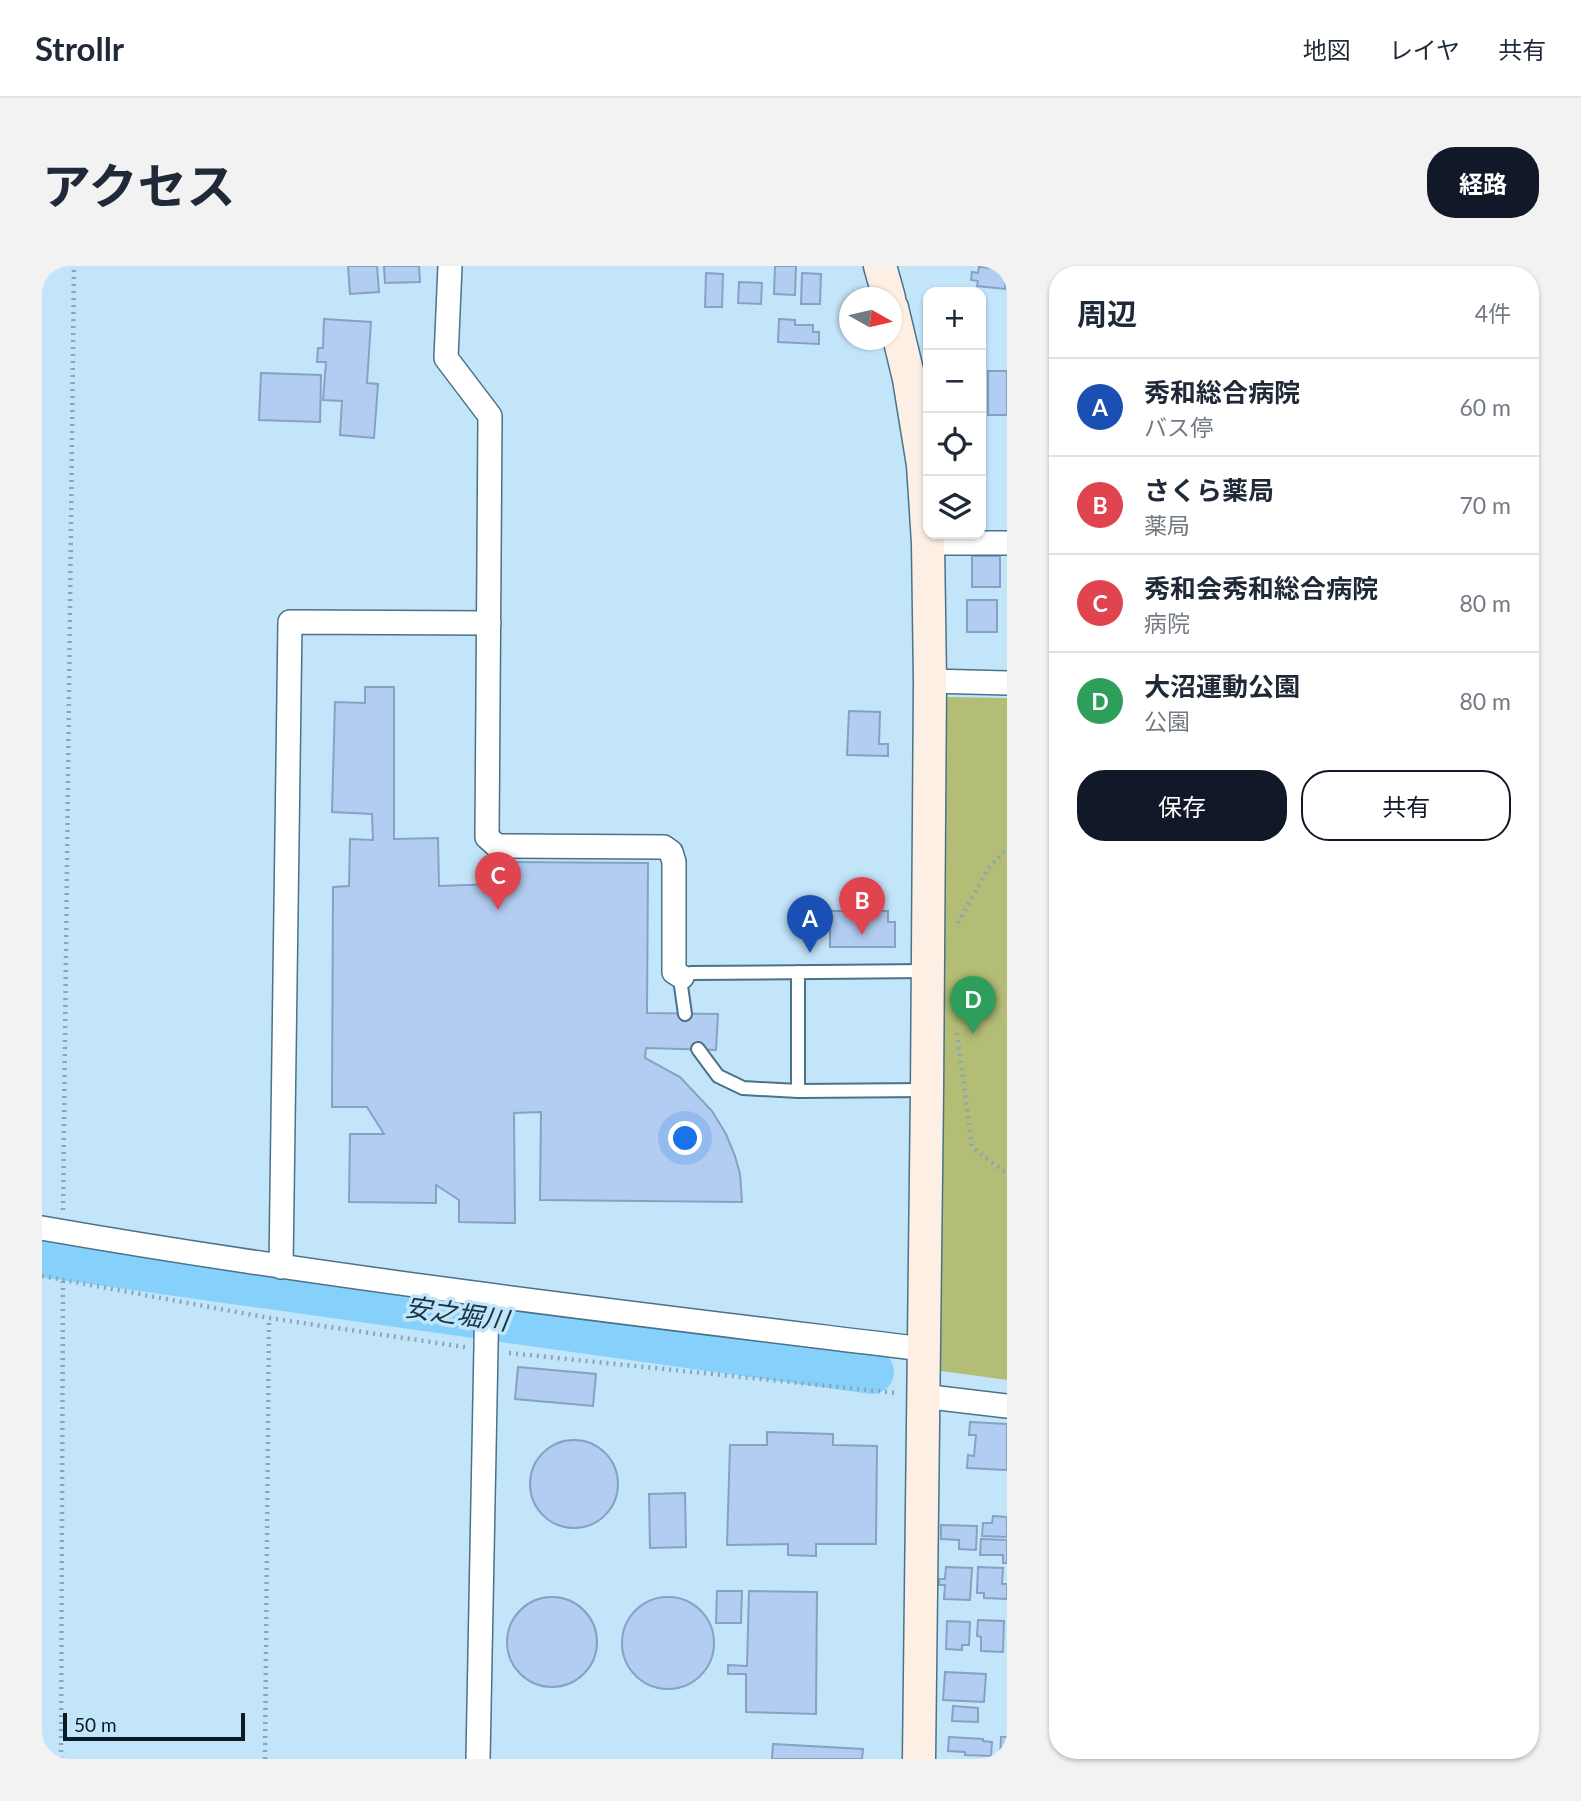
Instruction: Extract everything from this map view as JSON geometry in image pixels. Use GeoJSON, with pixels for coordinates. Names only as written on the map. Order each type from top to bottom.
{"type":"FeatureCollection","features":[{"type":"Feature","properties":{"kind":"street"},"geometry":{"type":"LineString","coordinates":[[450,266],[446,358],[491,416],[487,837],[497,846],[664,847],[671,852],[674,862],[674,972],[682,977]]}},
{"type":"Feature","properties":{"kind":"street"},"geometry":{"type":"LineString","coordinates":[[880,266],[886,287]]}},
{"type":"Feature","properties":{"kind":"street"},"geometry":{"type":"LineString","coordinates":[[902,350],[923,465],[928,543],[930,681],[919,1759]]}},
{"type":"Feature","properties":{"kind":"street"},"geometry":{"type":"LineString","coordinates":[[928,543],[1007,543]]}},
{"type":"Feature","properties":{"kind":"street"},"geometry":{"type":"LineString","coordinates":[[281,1267],[290,622],[489,623]]}},
{"type":"Feature","properties":{"kind":"street"},"geometry":{"type":"LineString","coordinates":[[930,681],[1007,682]]}},
{"type":"Feature","properties":{"kind":"street"},"geometry":{"type":"LineString","coordinates":[[52,1230],[281,1267],[923,1349]]}},
{"type":"Feature","properties":{"kind":"street"},"geometry":{"type":"LineString","coordinates":[[478,1759],[487,1295]]}},
{"type":"Feature","properties":{"kind":"street"},"geometry":{"type":"LineString","coordinates":[[922,1396],[1007,1406]]}},
{"type":"Feature","properties":{"kind":"lane"},"geometry":{"type":"LineString","coordinates":[[685,1014],[682,977],[691,974],[927,971]]}},
{"type":"Feature","properties":{"kind":"lane"},"geometry":{"type":"LineString","coordinates":[[798,972],[798,1091]]}},
{"type":"Feature","properties":{"kind":"lane"},"geometry":{"type":"LineString","coordinates":[[698,1049],[718,1076],[743,1088],[798,1091],[927,1090]]}},
{"type":"Feature","properties":{"kind":"path"},"geometry":{"type":"LineString","coordinates":[[52,1230],[74,266]]}},
{"type":"Feature","properties":{"kind":"path"},"geometry":{"type":"LineString","coordinates":[[958,934],[958,921],[988,869],[1007,848]]}},
{"type":"Feature","properties":{"kind":"path"},"geometry":{"type":"LineString","coordinates":[[955,1021],[972,1147],[1007,1174]]}},
{"type":"Feature","properties":{"kind":"path"},"geometry":{"type":"LineString","coordinates":[[61,1759],[63,1279]]}},
{"type":"Feature","properties":{"kind":"path"},"geometry":{"type":"LineString","coordinates":[[265,1759],[269,1318]]}},
{"type":"Feature","properties":{"kind":"green space"},"geometry":{"type":"Polygon","coordinates":[[[946,697],[1007,698],[1007,1380],[934,1370],[946,697]]]}},
{"type":"Feature","properties":{"kind":"building"},"geometry":{"type":"Polygon","coordinates":[[[348,266],[377,266],[379,292],[350,294],[348,266]]]}},
{"type":"Feature","properties":{"kind":"building"},"geometry":{"type":"Polygon","coordinates":[[[384,266],[419,266],[420,282],[385,283],[384,266]]]}},
{"type":"Feature","properties":{"kind":"building"},"geometry":{"type":"Polygon","coordinates":[[[775,266],[796,266],[795,295],[774,294],[775,266]]]}},
{"type":"Feature","properties":{"kind":"building"},"geometry":{"type":"Polygon","coordinates":[[[979,267],[1007,269],[1005,289],[977,286],[978,281],[971,280],[972,272],[978,273],[979,267]]]}},
{"type":"Feature","properties":{"kind":"building"},"geometry":{"type":"Polygon","coordinates":[[[706,273],[723,274],[722,307],[705,307],[706,273]]]}},
{"type":"Feature","properties":{"kind":"building"},"geometry":{"type":"Polygon","coordinates":[[[802,273],[821,274],[820,304],[801,304],[802,273]]]}},
{"type":"Feature","properties":{"kind":"building"},"geometry":{"type":"Polygon","coordinates":[[[739,282],[762,283],[761,304],[738,303],[739,282]]]}},
{"type":"Feature","properties":{"kind":"building"},"geometry":{"type":"Polygon","coordinates":[[[324,319],[371,322],[367,383],[378,384],[374,438],[340,435],[342,401],[323,400],[326,362],[317,362],[318,348],[323,348],[324,319]]]}},
{"type":"Feature","properties":{"kind":"building"},"geometry":{"type":"Polygon","coordinates":[[[779,319],[795,320],[795,325],[813,325],[813,332],[819,332],[819,344],[778,342],[779,319]]]}},
{"type":"Feature","properties":{"kind":"building"},"geometry":{"type":"Polygon","coordinates":[[[988,371],[1007,371],[1007,415],[988,415],[988,371]]]}},
{"type":"Feature","properties":{"kind":"building"},"geometry":{"type":"Polygon","coordinates":[[[261,373],[321,375],[320,422],[259,420],[261,373]]]}},
{"type":"Feature","properties":{"kind":"building"},"geometry":{"type":"Polygon","coordinates":[[[972,556],[1000,556],[1000,587],[972,587],[972,556]]]}},
{"type":"Feature","properties":{"kind":"building"},"geometry":{"type":"Polygon","coordinates":[[[967,600],[997,600],[997,632],[967,632],[967,600]]]}},
{"type":"Feature","properties":{"kind":"building"},"geometry":{"type":"Polygon","coordinates":[[[365,687],[394,687],[394,839],[438,838],[439,886],[495,884],[495,862],[648,863],[647,1013],[718,1014],[716,1050],[646,1048],[645,1058],[680,1077],[712,1111],[735,1156],[740,1174],[742,1202],[540,1200],[541,1112],[514,1113],[515,1223],[459,1222],[459,1200],[436,1185],[436,1203],[349,1202],[350,1134],[384,1134],[367,1107],[332,1107],[333,887],[349,886],[350,839],[373,840],[372,814],[332,812],[335,702],[365,703],[365,687]]]}},
{"type":"Feature","properties":{"kind":"building"},"geometry":{"type":"Polygon","coordinates":[[[849,711],[880,712],[879,744],[888,744],[888,756],[847,755],[849,711]]]}},
{"type":"Feature","properties":{"kind":"building"},"geometry":{"type":"Polygon","coordinates":[[[830,911],[888,911],[888,922],[895,922],[895,947],[830,947],[830,911]]]}},
{"type":"Feature","properties":{"kind":"building"},"geometry":{"type":"Polygon","coordinates":[[[518,1367],[596,1374],[593,1406],[515,1399],[518,1367]]]}},
{"type":"Feature","properties":{"kind":"building"},"geometry":{"type":"Polygon","coordinates":[[[970,1422],[1007,1424],[1007,1470],[967,1468],[968,1455],[974,1456],[976,1435],[969,1435],[970,1422]]]}},
{"type":"Feature","properties":{"kind":"building"},"geometry":{"type":"Polygon","coordinates":[[[767,1432],[833,1434],[833,1445],[877,1446],[876,1544],[816,1544],[816,1556],[788,1555],[788,1544],[727,1545],[730,1445],[767,1445],[767,1432]]]}},
{"type":"Feature","properties":{"kind":"building"},"geometry":{"type":"Polygon","coordinates":[[[574,1440],[599,1447],[611,1459],[618,1484],[611,1509],[599,1521],[574,1528],[549,1521],[537,1509],[530,1484],[537,1459],[549,1447],[574,1440]]]}},
{"type":"Feature","properties":{"kind":"building"},"geometry":{"type":"Polygon","coordinates":[[[685,1493],[686,1547],[650,1548],[649,1494],[685,1493]]]}},
{"type":"Feature","properties":{"kind":"building"},"geometry":{"type":"Polygon","coordinates":[[[993,1516],[1007,1517],[1007,1537],[982,1536],[983,1523],[992,1523],[993,1516]]]}},
{"type":"Feature","properties":{"kind":"building"},"geometry":{"type":"Polygon","coordinates":[[[941,1525],[977,1526],[976,1550],[959,1549],[959,1540],[941,1539],[941,1525]]]}},
{"type":"Feature","properties":{"kind":"building"},"geometry":{"type":"Polygon","coordinates":[[[981,1539],[1007,1540],[1007,1563],[1003,1563],[1003,1555],[980,1555],[981,1539]]]}},
{"type":"Feature","properties":{"kind":"building"},"geometry":{"type":"Polygon","coordinates":[[[946,1567],[972,1568],[970,1600],[944,1599],[945,1585],[939,1585],[939,1579],[945,1579],[946,1567]]]}},
{"type":"Feature","properties":{"kind":"building"},"geometry":{"type":"Polygon","coordinates":[[[978,1567],[1003,1568],[1002,1584],[1007,1584],[1007,1599],[984,1598],[984,1593],[977,1593],[978,1567]]]}},
{"type":"Feature","properties":{"kind":"building"},"geometry":{"type":"Polygon","coordinates":[[[717,1591],[742,1591],[741,1623],[716,1623],[717,1591]]]}},
{"type":"Feature","properties":{"kind":"building"},"geometry":{"type":"Polygon","coordinates":[[[749,1591],[817,1592],[816,1714],[746,1712],[746,1674],[728,1674],[728,1665],[747,1666],[749,1591]]]}},
{"type":"Feature","properties":{"kind":"building"},"geometry":{"type":"Polygon","coordinates":[[[552,1597],[569,1600],[584,1610],[594,1625],[597,1642],[594,1659],[584,1674],[569,1684],[552,1687],[535,1684],[520,1674],[510,1659],[507,1642],[510,1625],[520,1610],[535,1600],[552,1597]]]}},
{"type":"Feature","properties":{"kind":"building"},"geometry":{"type":"Polygon","coordinates":[[[659,1597],[677,1597],[694,1604],[707,1617],[714,1634],[714,1652],[707,1669],[694,1682],[677,1689],[659,1689],[642,1682],[629,1669],[622,1652],[622,1634],[629,1617],[642,1604],[659,1597]]]}},
{"type":"Feature","properties":{"kind":"building"},"geometry":{"type":"Polygon","coordinates":[[[978,1620],[1004,1621],[1003,1652],[981,1651],[981,1637],[977,1636],[978,1620]]]}},
{"type":"Feature","properties":{"kind":"building"},"geometry":{"type":"Polygon","coordinates":[[[947,1621],[970,1622],[969,1645],[962,1645],[962,1650],[946,1649],[947,1621]]]}},
{"type":"Feature","properties":{"kind":"building"},"geometry":{"type":"Polygon","coordinates":[[[945,1672],[986,1674],[984,1702],[943,1700],[945,1672]]]}},
{"type":"Feature","properties":{"kind":"building"},"geometry":{"type":"Polygon","coordinates":[[[953,1706],[978,1708],[978,1722],[952,1721],[953,1706]]]}},
{"type":"Feature","properties":{"kind":"building"},"geometry":{"type":"Polygon","coordinates":[[[949,1737],[992,1742],[991,1756],[948,1751],[949,1737]]]}},
{"type":"Feature","properties":{"kind":"building"},"geometry":{"type":"Polygon","coordinates":[[[1001,1737],[1007,1737],[1007,1759],[1000,1759],[1001,1737]]]}},
{"type":"Feature","properties":{"kind":"building"},"geometry":{"type":"Polygon","coordinates":[[[773,1744],[863,1749],[862,1759],[772,1759],[773,1744]]]}},
{"type":"Feature","properties":{"kind":"waterway","name":"安之堀川"},"geometry":{"type":"LineString","coordinates":[[42,1255],[872,1372]]}},
{"type":"Feature","properties":{"kind":"place","name":"秀和会秀和総合病院"},"geometry":{"type":"Point","coordinates":[498,910]}},
{"type":"Feature","properties":{"kind":"place","name":"さくら薬局"},"geometry":{"type":"Point","coordinates":[862,935]}},
{"type":"Feature","properties":{"kind":"place","name":"秀和総合病院"},"geometry":{"type":"Point","coordinates":[810,953]}},
{"type":"Feature","properties":{"kind":"place","name":"大沼運動公園"},"geometry":{"type":"Point","coordinates":[973,1034]}}]}
